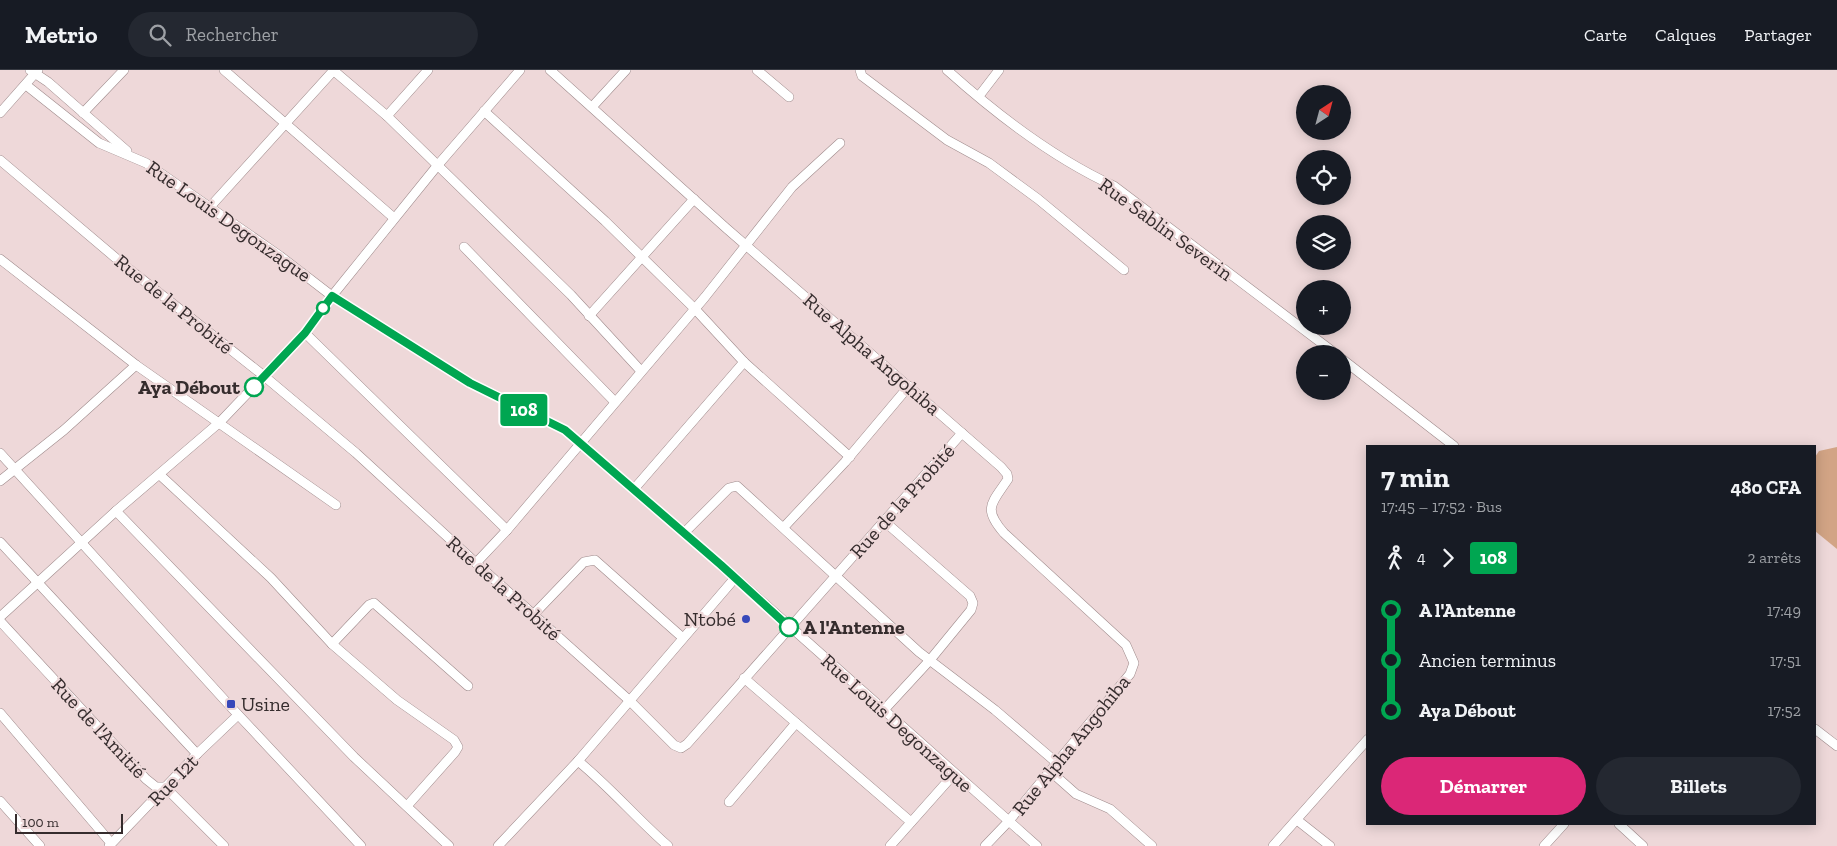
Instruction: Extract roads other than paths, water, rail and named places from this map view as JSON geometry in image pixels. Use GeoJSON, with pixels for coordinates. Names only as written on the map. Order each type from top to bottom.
{"type":"FeatureCollection","features":[{"type":"Feature","properties":{"kind":"street"},"geometry":{"type":"LineString","coordinates":[[83,113],[124,70]]}},
{"type":"Feature","properties":{"kind":"street"},"geometry":{"type":"LineString","coordinates":[[224,70],[394,218]]}},
{"type":"Feature","properties":{"kind":"street"},"geometry":{"type":"LineString","coordinates":[[210,208],[333,70],[386,116],[571,295],[641,371]]}},
{"type":"Feature","properties":{"kind":"street"},"geometry":{"type":"LineString","coordinates":[[386,116],[428,70]]}},
{"type":"Feature","properties":{"kind":"street"},"geometry":{"type":"LineString","coordinates":[[0,617],[116,511],[220,422],[305,333],[394,218],[520,70]]}},
{"type":"Feature","properties":{"kind":"street","name":"Rue Alpha Angohiba"},"geometry":{"type":"LineString","coordinates":[[550,70],[1007,474],[1008,479],[990,509],[991,518],[1004,533],[1118,636],[1131,654],[1134,663],[1130,674],[1008,822],[985,846]]}},
{"type":"Feature","properties":{"kind":"street"},"geometry":{"type":"LineString","coordinates":[[592,107],[626,70]]}},
{"type":"Feature","properties":{"kind":"street"},"geometry":{"type":"LineString","coordinates":[[757,70],[789,97]]}},
{"type":"Feature","properties":{"kind":"street"},"geometry":{"type":"LineString","coordinates":[[860,70],[862,76],[947,140],[989,163],[1038,199],[1124,270]]}},
{"type":"Feature","properties":{"kind":"street","name":"Rue Sablin Severin"},"geometry":{"type":"LineString","coordinates":[[946,70],[1018,126],[1081,169],[1114,186],[1324,345]]}},
{"type":"Feature","properties":{"kind":"street"},"geometry":{"type":"LineString","coordinates":[[979,96],[1000,70]]}},
{"type":"Feature","properties":{"kind":"street"},"geometry":{"type":"LineString","coordinates":[[0,113],[26,85],[34,71],[131,154]]}},
{"type":"Feature","properties":{"kind":"street","name":"Rue Louis Degonzague"},"geometry":{"type":"LineString","coordinates":[[26,85],[99,143],[131,154],[146,163],[280,256],[332,296],[470,383],[551,422],[581,442],[1037,846]]}},
{"type":"Feature","properties":{"kind":"street"},"geometry":{"type":"LineString","coordinates":[[484,111],[695,309],[744,362],[850,457]]}},
{"type":"Feature","properties":{"kind":"street"},"geometry":{"type":"LineString","coordinates":[[476,563],[507,530],[695,309],[747,246],[792,186],[840,142]]}},
{"type":"Feature","properties":{"kind":"street","name":"Rue de la Probité"},"geometry":{"type":"LineString","coordinates":[[0,160],[124,265],[264,376],[356,453],[630,700],[674,745],[681,748],[687,744],[962,433]]}},
{"type":"Feature","properties":{"kind":"street"},"geometry":{"type":"LineString","coordinates":[[590,316],[694,199]]}},
{"type":"Feature","properties":{"kind":"street"},"geometry":{"type":"LineString","coordinates":[[464,247],[615,402]]}},
{"type":"Feature","properties":{"kind":"street"},"geometry":{"type":"LineString","coordinates":[[0,259],[136,365],[336,505]]}},
{"type":"Feature","properties":{"kind":"street"},"geometry":{"type":"LineString","coordinates":[[305,333],[507,530]]}},
{"type":"Feature","properties":{"kind":"street"},"geometry":{"type":"LineString","coordinates":[[634,489],[744,362]]}},
{"type":"Feature","properties":{"kind":"street"},"geometry":{"type":"LineString","coordinates":[[0,480],[64,430],[136,365]]}},
{"type":"Feature","properties":{"kind":"street"},"geometry":{"type":"LineString","coordinates":[[1351,366],[1453,445]]}},
{"type":"Feature","properties":{"kind":"street"},"geometry":{"type":"LineString","coordinates":[[784,527],[850,457],[909,386]]}},
{"type":"Feature","properties":{"kind":"street"},"geometry":{"type":"LineString","coordinates":[[0,453],[238,715],[361,846]]}},
{"type":"Feature","properties":{"kind":"street"},"geometry":{"type":"LineString","coordinates":[[160,475],[272,578],[332,644],[398,700],[454,740],[458,747],[455,752],[407,806]]}},
{"type":"Feature","properties":{"kind":"street"},"geometry":{"type":"LineString","coordinates":[[684,533],[729,488],[737,486],[919,652],[1057,763]]}},
{"type":"Feature","properties":{"kind":"street"},"geometry":{"type":"LineString","coordinates":[[116,511],[354,757],[449,846]]}},
{"type":"Feature","properties":{"kind":"street"},"geometry":{"type":"LineString","coordinates":[[882,710],[930,660],[972,610],[973,602],[970,596],[884,521]]}},
{"type":"Feature","properties":{"kind":"street"},"geometry":{"type":"LineString","coordinates":[[0,542],[197,754]]}},
{"type":"Feature","properties":{"kind":"street"},"geometry":{"type":"LineString","coordinates":[[534,614],[584,562],[595,560],[683,638]]}},
{"type":"Feature","properties":{"kind":"street"},"geometry":{"type":"LineString","coordinates":[[498,846],[578,761],[735,578]]}},
{"type":"Feature","properties":{"kind":"street"},"geometry":{"type":"LineString","coordinates":[[332,644],[369,605],[374,603],[468,686]]}},
{"type":"Feature","properties":{"kind":"street","name":"Rue de l'Amitié"},"geometry":{"type":"LineString","coordinates":[[0,621],[146,779],[156,787],[165,787],[224,846]]}},
{"type":"Feature","properties":{"kind":"street"},"geometry":{"type":"LineString","coordinates":[[744,678],[911,822]]}},
{"type":"Feature","properties":{"kind":"street"},"geometry":{"type":"LineString","coordinates":[[0,713],[110,844]]}},
{"type":"Feature","properties":{"kind":"street","name":"Rue I2t"},"geometry":{"type":"LineString","coordinates":[[110,844],[197,754],[238,715]]}},
{"type":"Feature","properties":{"kind":"street"},"geometry":{"type":"LineString","coordinates":[[729,802],[796,723]]}},
{"type":"Feature","properties":{"kind":"street"},"geometry":{"type":"LineString","coordinates":[[1816,730],[1837,746]]}},
{"type":"Feature","properties":{"kind":"street"},"geometry":{"type":"LineString","coordinates":[[1273,846],[1366,741]]}},
{"type":"Feature","properties":{"kind":"street"},"geometry":{"type":"LineString","coordinates":[[578,761],[603,783],[644,826],[668,846]]}},
{"type":"Feature","properties":{"kind":"street"},"geometry":{"type":"LineString","coordinates":[[1050,771],[1076,794],[1110,809],[1152,846]]}},
{"type":"Feature","properties":{"kind":"street"},"geometry":{"type":"LineString","coordinates":[[890,846],[954,774]]}},
{"type":"Feature","properties":{"kind":"street"},"geometry":{"type":"LineString","coordinates":[[0,800],[40,846]]}},
{"type":"Feature","properties":{"kind":"street"},"geometry":{"type":"LineString","coordinates":[[1297,820],[1330,846]]}},
{"type":"Feature","properties":{"kind":"street"},"geometry":{"type":"LineString","coordinates":[[1544,846],[1563,825]]}},
{"type":"Feature","properties":{"kind":"street"},"geometry":{"type":"LineString","coordinates":[[1620,825],[1644,846]]}},
{"type":"Feature","properties":{"kind":"place","name":"Aya Débout"},"geometry":{"type":"Point","coordinates":[254,387]}},
{"type":"Feature","properties":{"kind":"place","name":"Ntobé"},"geometry":{"type":"Point","coordinates":[746,619]}},
{"type":"Feature","properties":{"kind":"place","name":"A l'Antenne"},"geometry":{"type":"Point","coordinates":[789,627]}},
{"type":"Feature","properties":{"kind":"place","name":"Usine"},"geometry":{"type":"Point","coordinates":[231,704]}}]}
